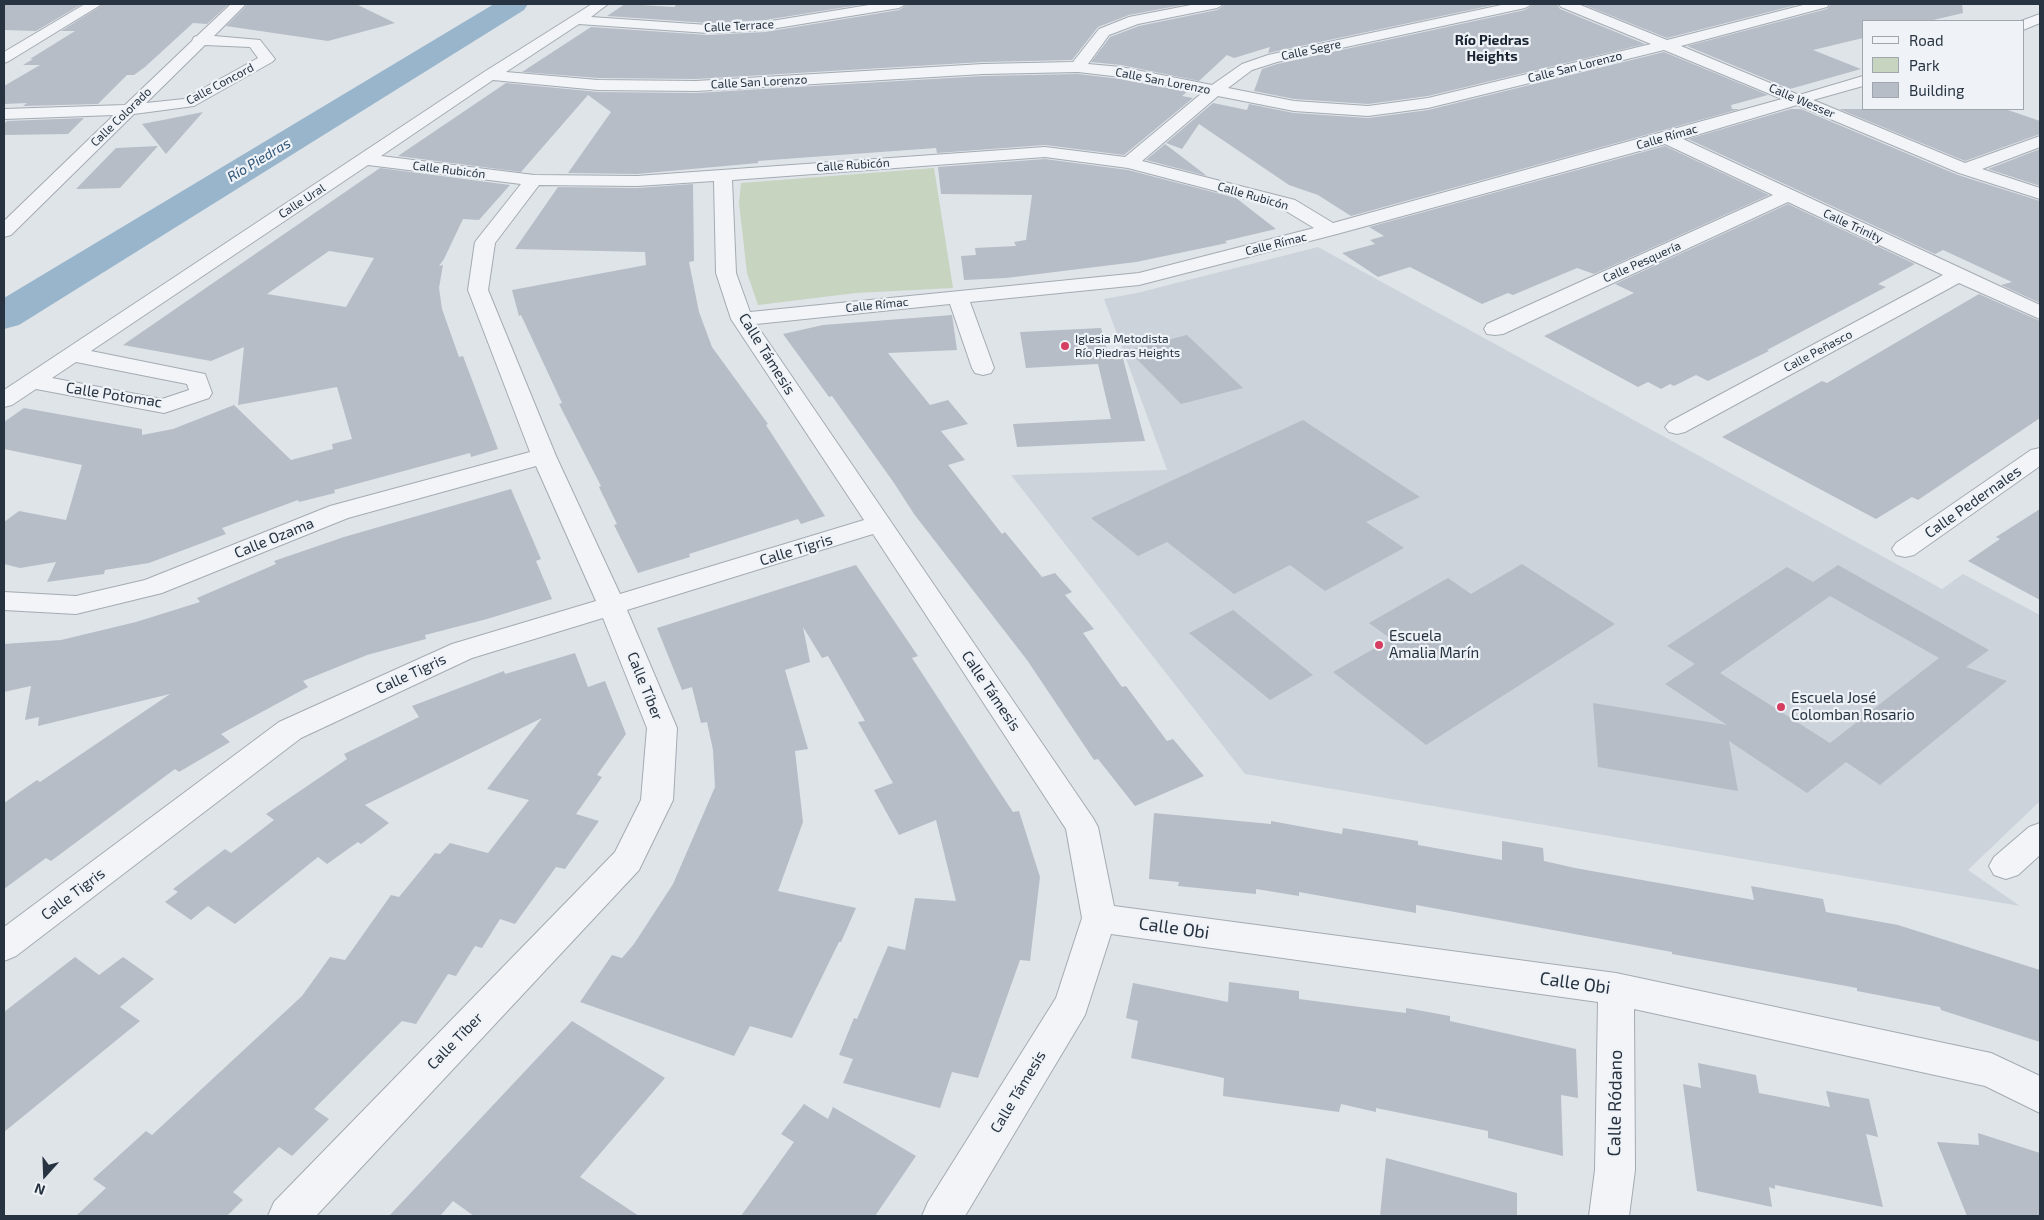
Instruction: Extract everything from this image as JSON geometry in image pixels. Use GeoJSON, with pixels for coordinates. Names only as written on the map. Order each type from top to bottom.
{"type":"FeatureCollection","features":[{"type":"Feature","properties":{"kind":"street"},"geometry":{"type":"LineString","coordinates":[[4,58],[95,4]]}},
{"type":"Feature","properties":{"kind":"street","name":"Calle Colorado"},"geometry":{"type":"LineString","coordinates":[[4,231],[199,40],[239,4]]}},
{"type":"Feature","properties":{"kind":"street","name":"Calle Ural"},"geometry":{"type":"LineString","coordinates":[[4,400],[490,75],[601,4]]}},
{"type":"Feature","properties":{"kind":"street"},"geometry":{"type":"LineString","coordinates":[[829,4],[842,14]]}},
{"type":"Feature","properties":{"kind":"street","name":"Calle Terrace"},"geometry":{"type":"LineString","coordinates":[[577,20],[708,29],[765,26],[899,4]]}},
{"type":"Feature","properties":{"kind":"street"},"geometry":{"type":"LineString","coordinates":[[1078,67],[1104,32],[1134,20],[1217,4]]}},
{"type":"Feature","properties":{"kind":"street","name":"Calle Segre"},"geometry":{"type":"LineString","coordinates":[[1129,163],[1214,91],[1247,67],[1273,58],[1525,4]]}},
{"type":"Feature","properties":{"kind":"street","name":"Calle Wesser"},"geometry":{"type":"LineString","coordinates":[[1566,4],[1965,168],[2040,194]]}},
{"type":"Feature","properties":{"kind":"street","name":"Calle San Lorenzo"},"geometry":{"type":"LineString","coordinates":[[490,75],[598,85],[696,86],[983,69],[1078,67],[1121,72],[1294,106],[1368,111],[1428,103],[1668,45],[1822,4]]}},
{"type":"Feature","properties":{"kind":"street"},"geometry":{"type":"LineString","coordinates":[[2024,26],[2040,18]]}},
{"type":"Feature","properties":{"kind":"street"},"geometry":{"type":"LineString","coordinates":[[4,40],[31,41]]}},
{"type":"Feature","properties":{"kind":"street","name":"Calle Concord"},"geometry":{"type":"LineString","coordinates":[[127,110],[188,103],[267,59],[256,43],[199,40]]}},
{"type":"Feature","properties":{"kind":"street","name":"Calle Rímac"},"geometry":{"type":"LineString","coordinates":[[742,319],[1139,279],[1330,230],[1667,138],[1862,81]]}},
{"type":"Feature","properties":{"kind":"street"},"geometry":{"type":"LineString","coordinates":[[4,114],[127,110]]}},
{"type":"Feature","properties":{"kind":"street","name":"Calle Trinity"},"geometry":{"type":"LineString","coordinates":[[1667,138],[2040,313]]}},
{"type":"Feature","properties":{"kind":"street"},"geometry":{"type":"LineString","coordinates":[[1965,168],[2040,142]]}},
{"type":"Feature","properties":{"kind":"street","name":"Calle Rubicón"},"geometry":{"type":"LineString","coordinates":[[365,159],[534,180],[637,181],[1045,152],[1129,163],[1288,204],[1330,230]]}},
{"type":"Feature","properties":{"kind":"street","name":"Calle Támesis"},"geometry":{"type":"LineString","coordinates":[[723,175],[726,273],[742,319],[1082,827],[1099,918],[1072,1004],[942,1216]]}},
{"type":"Feature","properties":{"kind":"street","name":"Calle Tíber"},"geometry":{"type":"LineString","coordinates":[[288,1216],[627,861],[657,800],[662,728],[612,606],[544,456],[478,290],[485,242],[534,180]]}},
{"type":"Feature","properties":{"kind":"street","name":"Calle Pesquería"},"geometry":{"type":"LineString","coordinates":[[1495,329],[1788,196]]}},
{"type":"Feature","properties":{"kind":"street","name":"Calle Peñasco"},"geometry":{"type":"LineString","coordinates":[[1677,427],[1958,274]]}},
{"type":"Feature","properties":{"kind":"street"},"geometry":{"type":"LineString","coordinates":[[958,296],[983,368]]}},
{"type":"Feature","properties":{"kind":"street","name":"Calle Potomac"},"geometry":{"type":"LineString","coordinates":[[32,381],[164,406],[201,393],[197,379],[71,354]]}},
{"type":"Feature","properties":{"kind":"street","name":"Calle Pedernales"},"geometry":{"type":"LineString","coordinates":[[1905,549],[2040,455]]}},
{"type":"Feature","properties":{"kind":"street","name":"Calle Ozama"},"geometry":{"type":"LineString","coordinates":[[4,602],[76,605],[152,587],[339,512],[544,456]]}},
{"type":"Feature","properties":{"kind":"street","name":"Calle Tigris"},"geometry":{"type":"LineString","coordinates":[[4,946],[290,730],[462,650],[879,524]]}},
{"type":"Feature","properties":{"kind":"street"},"geometry":{"type":"LineString","coordinates":[[2006,866],[2040,836]]}},
{"type":"Feature","properties":{"kind":"street","name":"Calle Obi"},"geometry":{"type":"LineString","coordinates":[[1099,918],[1616,989],[1991,1070],[2040,1095]]}},
{"type":"Feature","properties":{"kind":"street","name":"Calle Ródano"},"geometry":{"type":"LineString","coordinates":[[1609,1216],[1614,1170],[1616,989]]}},
{"type":"Feature","properties":{"kind":"shaded area","name":"Escuela Amalia Marín"},"geometry":{"type":"Polygon","coordinates":[[[1318,247],[1942,589],[1963,574],[2040,615],[2040,801],[1968,870],[2020,906],[1245,774],[1011,475],[1167,470],[1104,299],[1137,293],[1318,247]]]}},
{"type":"Feature","properties":{"kind":"green space"},"geometry":{"type":"Polygon","coordinates":[[[934,168],[953,288],[856,293],[758,305],[747,273],[739,203],[741,183],[934,168]]]}},
{"type":"Feature","properties":{"kind":"building"},"geometry":{"type":"Polygon","coordinates":[[[4,4],[82,4],[36,31],[4,30],[4,4]]]}},
{"type":"Feature","properties":{"kind":"building"},"geometry":{"type":"Polygon","coordinates":[[[104,4],[229,4],[207,24],[193,23],[145,67],[134,75],[127,75],[98,104],[23,106],[27,103],[4,104],[4,86],[40,65],[23,65],[75,31],[61,31],[104,4]]]}},
{"type":"Feature","properties":{"kind":"building"},"geometry":{"type":"Polygon","coordinates":[[[248,4],[356,4],[395,23],[328,41],[226,26],[248,4]]]}},
{"type":"Feature","properties":{"kind":"building"},"geometry":{"type":"Polygon","coordinates":[[[625,4],[674,7],[677,4],[865,4],[765,20],[708,23],[607,16],[625,4]]]}},
{"type":"Feature","properties":{"kind":"building"},"geometry":{"type":"Polygon","coordinates":[[[908,4],[1187,4],[1129,15],[1098,27],[1072,60],[983,62],[696,79],[598,78],[522,72],[591,27],[708,35],[765,32],[899,10],[908,4]]]}},
{"type":"Feature","properties":{"kind":"building"},"geometry":{"type":"Polygon","coordinates":[[[1226,4],[1498,4],[1268,53],[1270,47],[1234,58],[1227,55],[1199,81],[1121,65],[1091,62],[1110,37],[1139,26],[1217,10],[1226,4]]]}},
{"type":"Feature","properties":{"kind":"building"},"geometry":{"type":"Polygon","coordinates":[[[1534,4],[1557,4],[1560,9],[1645,44],[1428,96],[1368,104],[1294,99],[1254,91],[1262,69],[1277,64],[1525,10],[1534,4]]]}},
{"type":"Feature","properties":{"kind":"building"},"geometry":{"type":"Polygon","coordinates":[[[1582,4],[1800,4],[1667,38],[1582,4]]]}},
{"type":"Feature","properties":{"kind":"building"},"geometry":{"type":"Polygon","coordinates":[[[1831,4],[1962,4],[1963,13],[1933,20],[1862,20],[1862,38],[1813,50],[1861,69],[1790,89],[1687,46],[1827,9],[1831,4]]]}},
{"type":"Feature","properties":{"kind":"building"},"geometry":{"type":"Polygon","coordinates":[[[1664,52],[1768,95],[1731,105],[1732,109],[1740,109],[1351,216],[1318,195],[1289,185],[1199,124],[1182,149],[1166,143],[1213,103],[1247,110],[1249,104],[1294,113],[1368,118],[1428,110],[1664,52]]]}},
{"type":"Feature","properties":{"kind":"building"},"geometry":{"type":"Polygon","coordinates":[[[1078,74],[1121,79],[1187,92],[1182,96],[1193,98],[1124,155],[1045,145],[937,153],[936,148],[758,161],[758,163],[637,174],[568,173],[611,112],[588,95],[521,172],[398,156],[506,83],[598,92],[696,93],[983,76],[1078,74]]]}},
{"type":"Feature","properties":{"kind":"building"},"geometry":{"type":"Polygon","coordinates":[[[1791,109],[1801,109],[1958,175],[2040,201],[2040,303],[2001,285],[2012,282],[1943,250],[1935,254],[1688,139],[1791,109]]]}},
{"type":"Feature","properties":{"kind":"building"},"geometry":{"type":"Polygon","coordinates":[[[1839,109],[2008,110],[2040,121],[2040,134],[1965,161],[1839,109]]]}},
{"type":"Feature","properties":{"kind":"building"},"geometry":{"type":"Polygon","coordinates":[[[203,112],[166,154],[142,124],[168,119],[203,112]]]}},
{"type":"Feature","properties":{"kind":"building"},"geometry":{"type":"Polygon","coordinates":[[[84,118],[68,134],[4,135],[4,124],[7,121],[84,118]]]}},
{"type":"Feature","properties":{"kind":"building"},"geometry":{"type":"Polygon","coordinates":[[[1165,144],[1169,147],[1207,176],[1146,160],[1165,144]]]}},
{"type":"Feature","properties":{"kind":"building"},"geometry":{"type":"Polygon","coordinates":[[[158,146],[120,188],[76,189],[116,148],[158,146]]]}},
{"type":"Feature","properties":{"kind":"building"},"geometry":{"type":"Polygon","coordinates":[[[1665,146],[1769,195],[1594,274],[1577,268],[1513,295],[1508,293],[1482,304],[1410,267],[1378,277],[1342,253],[1375,244],[1370,240],[1384,236],[1369,227],[1665,146]]]}},
{"type":"Feature","properties":{"kind":"building"},"geometry":{"type":"Polygon","coordinates":[[[2040,149],[2040,186],[1988,169],[2040,149]]]}},
{"type":"Feature","properties":{"kind":"building"},"geometry":{"type":"Polygon","coordinates":[[[1045,159],[1128,170],[1236,198],[1276,229],[1225,241],[1227,243],[1136,262],[1006,278],[964,280],[961,256],[976,255],[975,248],[1016,246],[1014,242],[1026,240],[1032,195],[941,194],[938,167],[1045,159]]]}},
{"type":"Feature","properties":{"kind":"building"},"geometry":{"type":"Polygon","coordinates":[[[380,168],[510,185],[479,220],[463,219],[439,266],[443,265],[439,288],[442,309],[459,357],[463,356],[498,449],[471,457],[470,453],[334,490],[335,493],[299,502],[298,500],[222,528],[226,534],[149,563],[105,570],[104,574],[47,582],[56,562],[20,568],[4,564],[4,522],[19,511],[66,520],[82,465],[4,449],[4,422],[24,408],[142,429],[142,435],[173,429],[234,405],[291,460],[333,449],[332,444],[352,439],[337,387],[238,405],[244,347],[211,361],[123,345],[380,168]],[[329,251],[267,294],[346,307],[374,258],[329,251]]]}},
{"type":"Feature","properties":{"kind":"building"},"geometry":{"type":"Polygon","coordinates":[[[693,184],[694,261],[689,262],[699,312],[712,347],[768,424],[766,425],[825,516],[801,524],[798,519],[689,554],[690,557],[638,573],[614,525],[617,524],[599,487],[601,486],[559,404],[562,403],[521,315],[519,316],[512,290],[646,265],[645,252],[515,249],[558,187],[637,188],[693,184]]]}},
{"type":"Feature","properties":{"kind":"building"},"geometry":{"type":"Polygon","coordinates":[[[1788,204],[1915,264],[1878,284],[1886,287],[1767,350],[1769,351],[1708,381],[1696,375],[1674,386],[1670,384],[1661,389],[1648,382],[1638,387],[1544,336],[1634,293],[1615,284],[1788,204]]]}},
{"type":"Feature","properties":{"kind":"building"},"geometry":{"type":"Polygon","coordinates":[[[1979,294],[2040,321],[2040,418],[1918,500],[1912,497],[1876,519],[1722,437],[1822,381],[1827,383],[1979,294]]]}},
{"type":"Feature","properties":{"kind":"building"},"geometry":{"type":"Polygon","coordinates":[[[952,315],[957,350],[888,353],[930,405],[948,400],[968,424],[941,431],[965,460],[948,465],[1002,534],[1005,532],[1042,577],[1055,573],[1072,592],[1065,595],[1094,629],[1083,633],[1122,687],[1126,686],[1167,741],[1173,739],[1204,776],[1135,806],[1098,759],[1094,760],[1027,660],[914,514],[832,396],[829,397],[783,334],[823,325],[952,315]]]}},
{"type":"Feature","properties":{"kind":"building"},"geometry":{"type":"Polygon","coordinates":[[[1101,328],[1108,354],[1121,351],[1145,441],[1017,447],[1013,424],[1111,419],[1098,364],[1026,368],[1020,332],[1101,328]]]}},
{"type":"Feature","properties":{"kind":"building"},"geometry":{"type":"Polygon","coordinates":[[[1187,335],[1243,388],[1181,404],[1128,350],[1187,335]]]}},
{"type":"Feature","properties":{"kind":"building"},"geometry":{"type":"Polygon","coordinates":[[[1303,420],[1420,497],[1366,522],[1404,548],[1325,591],[1290,565],[1234,594],[1167,542],[1138,556],[1091,518],[1303,420]]]}},
{"type":"Feature","properties":{"kind":"building"},"geometry":{"type":"Polygon","coordinates":[[[511,489],[541,559],[536,561],[552,599],[487,619],[425,635],[426,639],[367,655],[303,681],[308,687],[221,734],[230,742],[179,772],[175,769],[51,861],[46,858],[4,889],[4,803],[37,780],[40,782],[170,694],[38,726],[39,717],[25,720],[31,686],[4,692],[4,644],[61,640],[136,622],[200,602],[197,598],[276,564],[274,561],[344,537],[511,489]]]}},
{"type":"Feature","properties":{"kind":"building"},"geometry":{"type":"Polygon","coordinates":[[[2040,509],[2040,600],[1968,561],[2000,539],[1996,537],[2040,509]]]}},
{"type":"Feature","properties":{"kind":"building"},"geometry":{"type":"Polygon","coordinates":[[[1522,564],[1615,624],[1426,745],[1333,672],[1391,639],[1369,623],[1448,578],[1471,594],[1522,564]]]}},
{"type":"Feature","properties":{"kind":"building"},"geometry":{"type":"Polygon","coordinates":[[[856,565],[918,656],[912,658],[1013,812],[1019,811],[1040,877],[1030,961],[1020,960],[978,1078],[952,1072],[940,1108],[843,1083],[853,1059],[839,1055],[854,1018],[857,1019],[888,946],[905,950],[915,898],[956,901],[936,820],[899,835],[874,790],[893,783],[858,722],[865,721],[828,656],[822,658],[803,627],[810,662],[785,670],[808,749],[795,751],[803,822],[778,891],[856,908],[841,942],[839,942],[792,1038],[750,1026],[734,1056],[580,1002],[612,955],[622,958],[634,944],[673,884],[715,787],[713,750],[707,722],[701,723],[692,687],[682,690],[657,628],[856,565]]]}},
{"type":"Feature","properties":{"kind":"building"},"geometry":{"type":"Polygon","coordinates":[[[1838,565],[1989,650],[1966,667],[2007,681],[1880,785],[1846,762],[1807,793],[1729,741],[1738,791],[1598,767],[1593,703],[1727,725],[1665,684],[1695,664],[1667,646],[1787,567],[1813,582],[1838,565]],[[1830,596],[1720,673],[1830,743],[1939,658],[1830,596]]]}},
{"type":"Feature","properties":{"kind":"building"},"geometry":{"type":"Polygon","coordinates":[[[1233,610],[1313,675],[1270,700],[1189,633],[1233,610]]]}},
{"type":"Feature","properties":{"kind":"building"},"geometry":{"type":"Polygon","coordinates":[[[575,653],[588,687],[605,681],[626,734],[597,775],[602,777],[576,814],[599,821],[565,869],[556,867],[515,924],[500,919],[482,948],[475,946],[456,976],[448,974],[416,1024],[402,1021],[314,1109],[329,1119],[292,1156],[279,1147],[233,1192],[243,1200],[227,1216],[76,1216],[106,1188],[93,1179],[146,1131],[152,1135],[302,996],[330,957],[345,960],[391,895],[399,897],[435,853],[440,854],[450,843],[488,853],[529,800],[487,789],[542,718],[365,805],[389,823],[361,844],[358,842],[327,864],[318,857],[235,924],[208,906],[191,920],[165,902],[178,892],[173,889],[225,849],[231,853],[274,820],[266,814],[347,759],[344,754],[419,717],[412,706],[504,671],[505,674],[575,653]]]}},
{"type":"Feature","properties":{"kind":"building"},"geometry":{"type":"Polygon","coordinates":[[[1154,813],[1271,824],[1271,821],[1342,834],[1343,828],[1418,841],[1418,845],[1502,860],[1502,841],[1543,848],[1544,861],[1575,868],[1754,900],[1751,886],[1823,899],[1826,912],[1898,925],[2040,970],[2040,1042],[1941,1010],[1940,1007],[1857,991],[1857,988],[1504,921],[1416,905],[1416,913],[1299,892],[1299,896],[1256,889],[1256,894],[1178,886],[1179,882],[1149,879],[1154,813]]]}},
{"type":"Feature","properties":{"kind":"building"},"geometry":{"type":"Polygon","coordinates":[[[75,957],[99,975],[123,957],[154,979],[120,1007],[140,1021],[4,1132],[4,1012],[75,957]]]}},
{"type":"Feature","properties":{"kind":"building"},"geometry":{"type":"Polygon","coordinates":[[[1229,982],[1299,991],[1299,999],[1406,1013],[1406,1008],[1450,1016],[1450,1021],[1576,1049],[1578,1098],[1561,1095],[1563,1156],[1488,1138],[1488,1131],[1376,1108],[1376,1112],[1341,1104],[1339,1112],[1223,1096],[1224,1078],[1131,1058],[1138,1021],[1126,1018],[1133,983],[1228,1002],[1229,982]]]}},
{"type":"Feature","properties":{"kind":"building"},"geometry":{"type":"Polygon","coordinates":[[[572,1021],[665,1078],[580,1177],[639,1216],[474,1216],[453,1201],[440,1216],[389,1216],[572,1021]]]}},
{"type":"Feature","properties":{"kind":"building"},"geometry":{"type":"Polygon","coordinates":[[[1698,1063],[1756,1075],[1759,1093],[1830,1107],[1826,1091],[1869,1099],[1878,1137],[1866,1134],[1883,1207],[1775,1185],[1775,1189],[1769,1187],[1772,1207],[1697,1191],[1683,1084],[1701,1088],[1698,1063]]]}},
{"type":"Feature","properties":{"kind":"building"},"geometry":{"type":"Polygon","coordinates":[[[804,1104],[828,1119],[833,1107],[916,1156],[875,1216],[741,1216],[794,1142],[781,1134],[804,1104]]]}},
{"type":"Feature","properties":{"kind":"building"},"geometry":{"type":"Polygon","coordinates":[[[1978,1133],[2040,1153],[2040,1216],[1967,1216],[1937,1142],[1979,1145],[1978,1133]]]}},
{"type":"Feature","properties":{"kind":"building"},"geometry":{"type":"Polygon","coordinates":[[[1386,1158],[1517,1193],[1517,1216],[1380,1216],[1386,1158]]]}},
{"type":"Feature","properties":{"kind":"waterway","name":"Río Piedras"},"geometry":{"type":"LineString","coordinates":[[4,316],[514,4]]}},
{"type":"Feature","properties":{"kind":"place","name":"Iglesia Metodista Río Piedras Heights"},"geometry":{"type":"Point","coordinates":[1065,346]}},
{"type":"Feature","properties":{"kind":"place","name":"Escuela Amalia Marín"},"geometry":{"type":"Point","coordinates":[1379,645]}},
{"type":"Feature","properties":{"kind":"place","name":"Escuela José Colomban Rosario"},"geometry":{"type":"Point","coordinates":[1781,707]}},
{"type":"Feature","properties":{"kind":"district","name":"Río Piedras Heights"},"geometry":{"type":"Point","coordinates":[1492,48]}}]}
